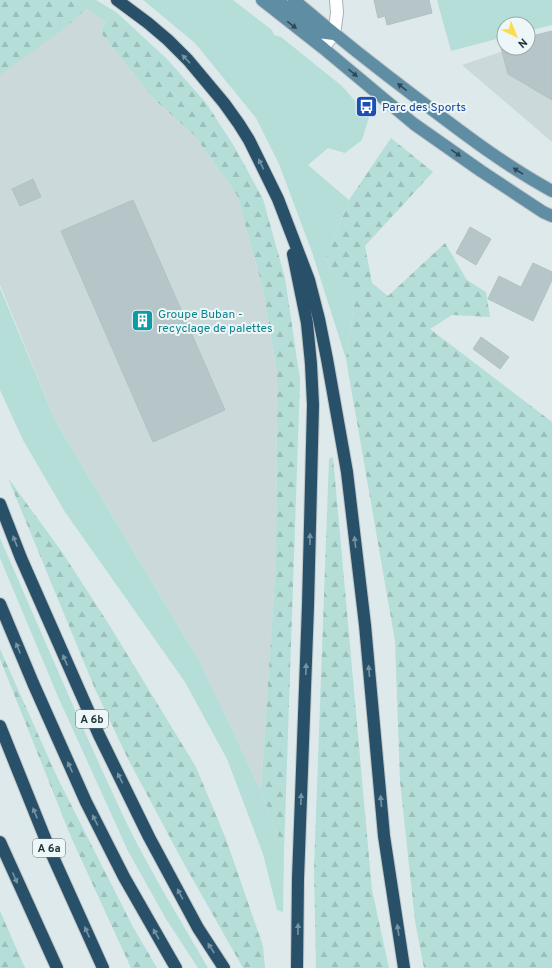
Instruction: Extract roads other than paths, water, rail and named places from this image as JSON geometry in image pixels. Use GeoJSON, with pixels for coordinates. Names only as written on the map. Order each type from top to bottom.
{"type":"FeatureCollection","features":[{"type":"Feature","properties":{"kind":"highway"},"geometry":{"type":"LineString","coordinates":[[117,0],[168,40],[192,65],[219,97],[249,140],[278,199],[296,242],[314,298],[327,359],[347,472],[364,625],[384,836],[404,968]]}},
{"type":"Feature","properties":{"kind":"highway"},"geometry":{"type":"LineString","coordinates":[[278,199],[300,282],[307,323],[313,405],[297,968]]}},
{"type":"Feature","properties":{"kind":"highway","name":"A 6b"},"geometry":{"type":"LineString","coordinates":[[0,504],[28,573],[99,735],[157,851],[198,928],[224,968]]}},
{"type":"Feature","properties":{"kind":"highway"},"geometry":{"type":"LineString","coordinates":[[0,604],[33,683],[86,802],[124,876],[176,968]]}},
{"type":"Feature","properties":{"kind":"highway","name":"A 6a"},"geometry":{"type":"LineString","coordinates":[[0,726],[49,848],[103,968]]}},
{"type":"Feature","properties":{"kind":"highway"},"geometry":{"type":"LineString","coordinates":[[0,842],[56,968]]}},
{"type":"Feature","properties":{"kind":"main road"},"geometry":{"type":"LineString","coordinates":[[262,0],[323,48],[414,124],[481,171],[549,214]]}},
{"type":"Feature","properties":{"kind":"main road"},"geometry":{"type":"LineString","coordinates":[[277,0],[318,32],[334,34]]}},
{"type":"Feature","properties":{"kind":"main road"},"geometry":{"type":"LineString","coordinates":[[294,0],[334,34],[470,138],[506,163],[552,191]]}},
{"type":"Feature","properties":{"kind":"street"},"geometry":{"type":"LineString","coordinates":[[323,48],[334,34],[337,13],[336,0]]}},
{"type":"Feature","properties":{"kind":"place","name":"Parc des Sports"},"geometry":{"type":"Point","coordinates":[367,107]}},
{"type":"Feature","properties":{"kind":"place","name":"Groupe Buban - recyclage de palettes"},"geometry":{"type":"Point","coordinates":[143,321]}}]}
